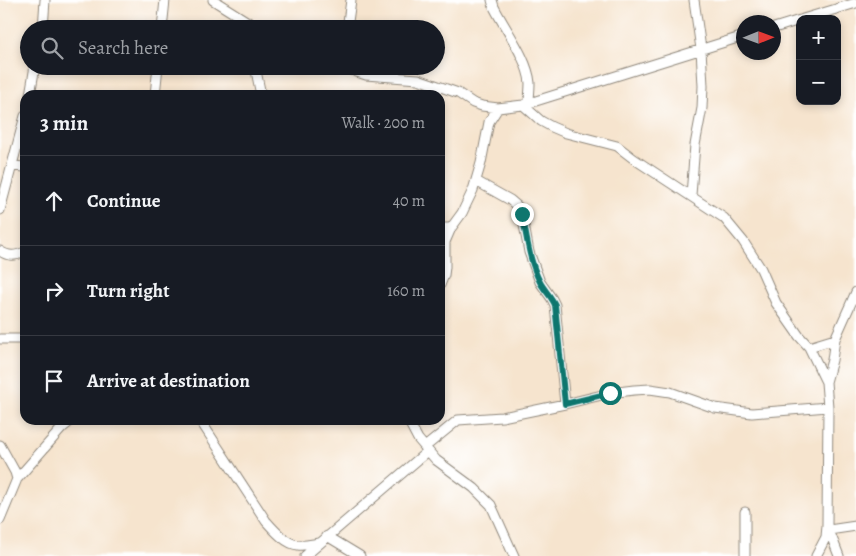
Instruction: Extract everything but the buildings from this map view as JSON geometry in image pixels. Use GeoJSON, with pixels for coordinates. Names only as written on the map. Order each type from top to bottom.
{"type":"FeatureCollection","features":[{"type":"Feature","properties":{"kind":"street"},"geometry":{"type":"LineString","coordinates":[[44,20],[45,0]]}},
{"type":"Feature","properties":{"kind":"street"},"geometry":{"type":"LineString","coordinates":[[163,20],[165,0]]}},
{"type":"Feature","properties":{"kind":"street"},"geometry":{"type":"LineString","coordinates":[[214,0],[241,20]]}},
{"type":"Feature","properties":{"kind":"street"},"geometry":{"type":"LineString","coordinates":[[348,20],[351,0]]}},
{"type":"Feature","properties":{"kind":"street"},"geometry":{"type":"LineString","coordinates":[[492,0],[527,72],[530,83],[526,104]]}},
{"type":"Feature","properties":{"kind":"street"},"geometry":{"type":"LineString","coordinates":[[691,196],[695,145],[703,97],[701,49],[694,0]]}},
{"type":"Feature","properties":{"kind":"street"},"geometry":{"type":"LineString","coordinates":[[816,15],[856,3]]}},
{"type":"Feature","properties":{"kind":"street"},"geometry":{"type":"LineString","coordinates":[[781,26],[796,21]]}},
{"type":"Feature","properties":{"kind":"street"},"geometry":{"type":"LineString","coordinates":[[366,75],[418,79],[458,93],[473,103],[498,108],[526,104],[736,38]]}},
{"type":"Feature","properties":{"kind":"street"},"geometry":{"type":"LineString","coordinates":[[31,90],[33,75]]}},
{"type":"Feature","properties":{"kind":"street"},"geometry":{"type":"LineString","coordinates":[[156,90],[157,75]]}},
{"type":"Feature","properties":{"kind":"street"},"geometry":{"type":"LineString","coordinates":[[257,75],[260,90]]}},
{"type":"Feature","properties":{"kind":"street"},"geometry":{"type":"LineString","coordinates":[[526,104],[541,121],[552,127],[566,133],[616,146],[658,176],[724,218],[762,269],[776,302],[799,336],[809,347],[826,382]]}},
{"type":"Feature","properties":{"kind":"street"},"geometry":{"type":"LineString","coordinates":[[482,106],[489,122]]}},
{"type":"Feature","properties":{"kind":"street"},"geometry":{"type":"LineString","coordinates":[[445,240],[462,213],[473,190],[489,122],[498,108]]}},
{"type":"Feature","properties":{"kind":"street"},"geometry":{"type":"LineString","coordinates":[[0,210],[20,135]]}},
{"type":"Feature","properties":{"kind":"street"},"geometry":{"type":"LineString","coordinates":[[12,166],[20,167]]}},
{"type":"Feature","properties":{"kind":"street"},"geometry":{"type":"LineString","coordinates":[[476,181],[510,200],[522,214],[529,252],[540,282],[555,305],[565,404]]}},
{"type":"Feature","properties":{"kind":"street"},"geometry":{"type":"LineString","coordinates":[[445,228],[451,228]]}},
{"type":"Feature","properties":{"kind":"street"},"geometry":{"type":"LineString","coordinates":[[0,251],[13,256],[20,254]]}},
{"type":"Feature","properties":{"kind":"street"},"geometry":{"type":"LineString","coordinates":[[816,556],[826,537],[828,528],[828,407],[826,382],[835,339],[856,292]]}},
{"type":"Feature","properties":{"kind":"street"},"geometry":{"type":"LineString","coordinates":[[0,339],[20,339]]}},
{"type":"Feature","properties":{"kind":"street"},"geometry":{"type":"LineString","coordinates":[[809,347],[835,339]]}},
{"type":"Feature","properties":{"kind":"street"},"geometry":{"type":"LineString","coordinates":[[425,447],[458,420],[502,417],[610,393],[650,389],[670,392],[715,408],[734,412],[752,413],[828,407]]}},
{"type":"Feature","properties":{"kind":"street"},"geometry":{"type":"LineString","coordinates":[[0,520],[17,479],[66,425]]}},
{"type":"Feature","properties":{"kind":"street"},"geometry":{"type":"LineString","coordinates":[[203,425],[266,521],[283,538],[298,545],[319,543]]}},
{"type":"Feature","properties":{"kind":"street"},"geometry":{"type":"LineString","coordinates":[[411,425],[418,439],[436,460],[474,488],[491,505],[514,556]]}},
{"type":"Feature","properties":{"kind":"street"},"geometry":{"type":"LineString","coordinates":[[418,439],[420,458]]}},
{"type":"Feature","properties":{"kind":"street"},"geometry":{"type":"LineString","coordinates":[[0,445],[17,479]]}},
{"type":"Feature","properties":{"kind":"street"},"geometry":{"type":"LineString","coordinates":[[298,545],[304,556],[428,451],[425,447]]}},
{"type":"Feature","properties":{"kind":"street"},"geometry":{"type":"LineString","coordinates":[[745,512],[745,556]]}},
{"type":"Feature","properties":{"kind":"street"},"geometry":{"type":"LineString","coordinates":[[828,528],[856,526]]}},
{"type":"Feature","properties":{"kind":"street"},"geometry":{"type":"LineString","coordinates":[[828,528],[839,556]]}},
{"type":"Feature","properties":{"kind":"street"},"geometry":{"type":"LineString","coordinates":[[327,536],[360,556]]}},
{"type":"Feature","properties":{"kind":"route"},"geometry":{"type":"LineString","coordinates":[[522,214],[529,252],[540,282],[555,305],[565,404],[610,393]]}}]}
